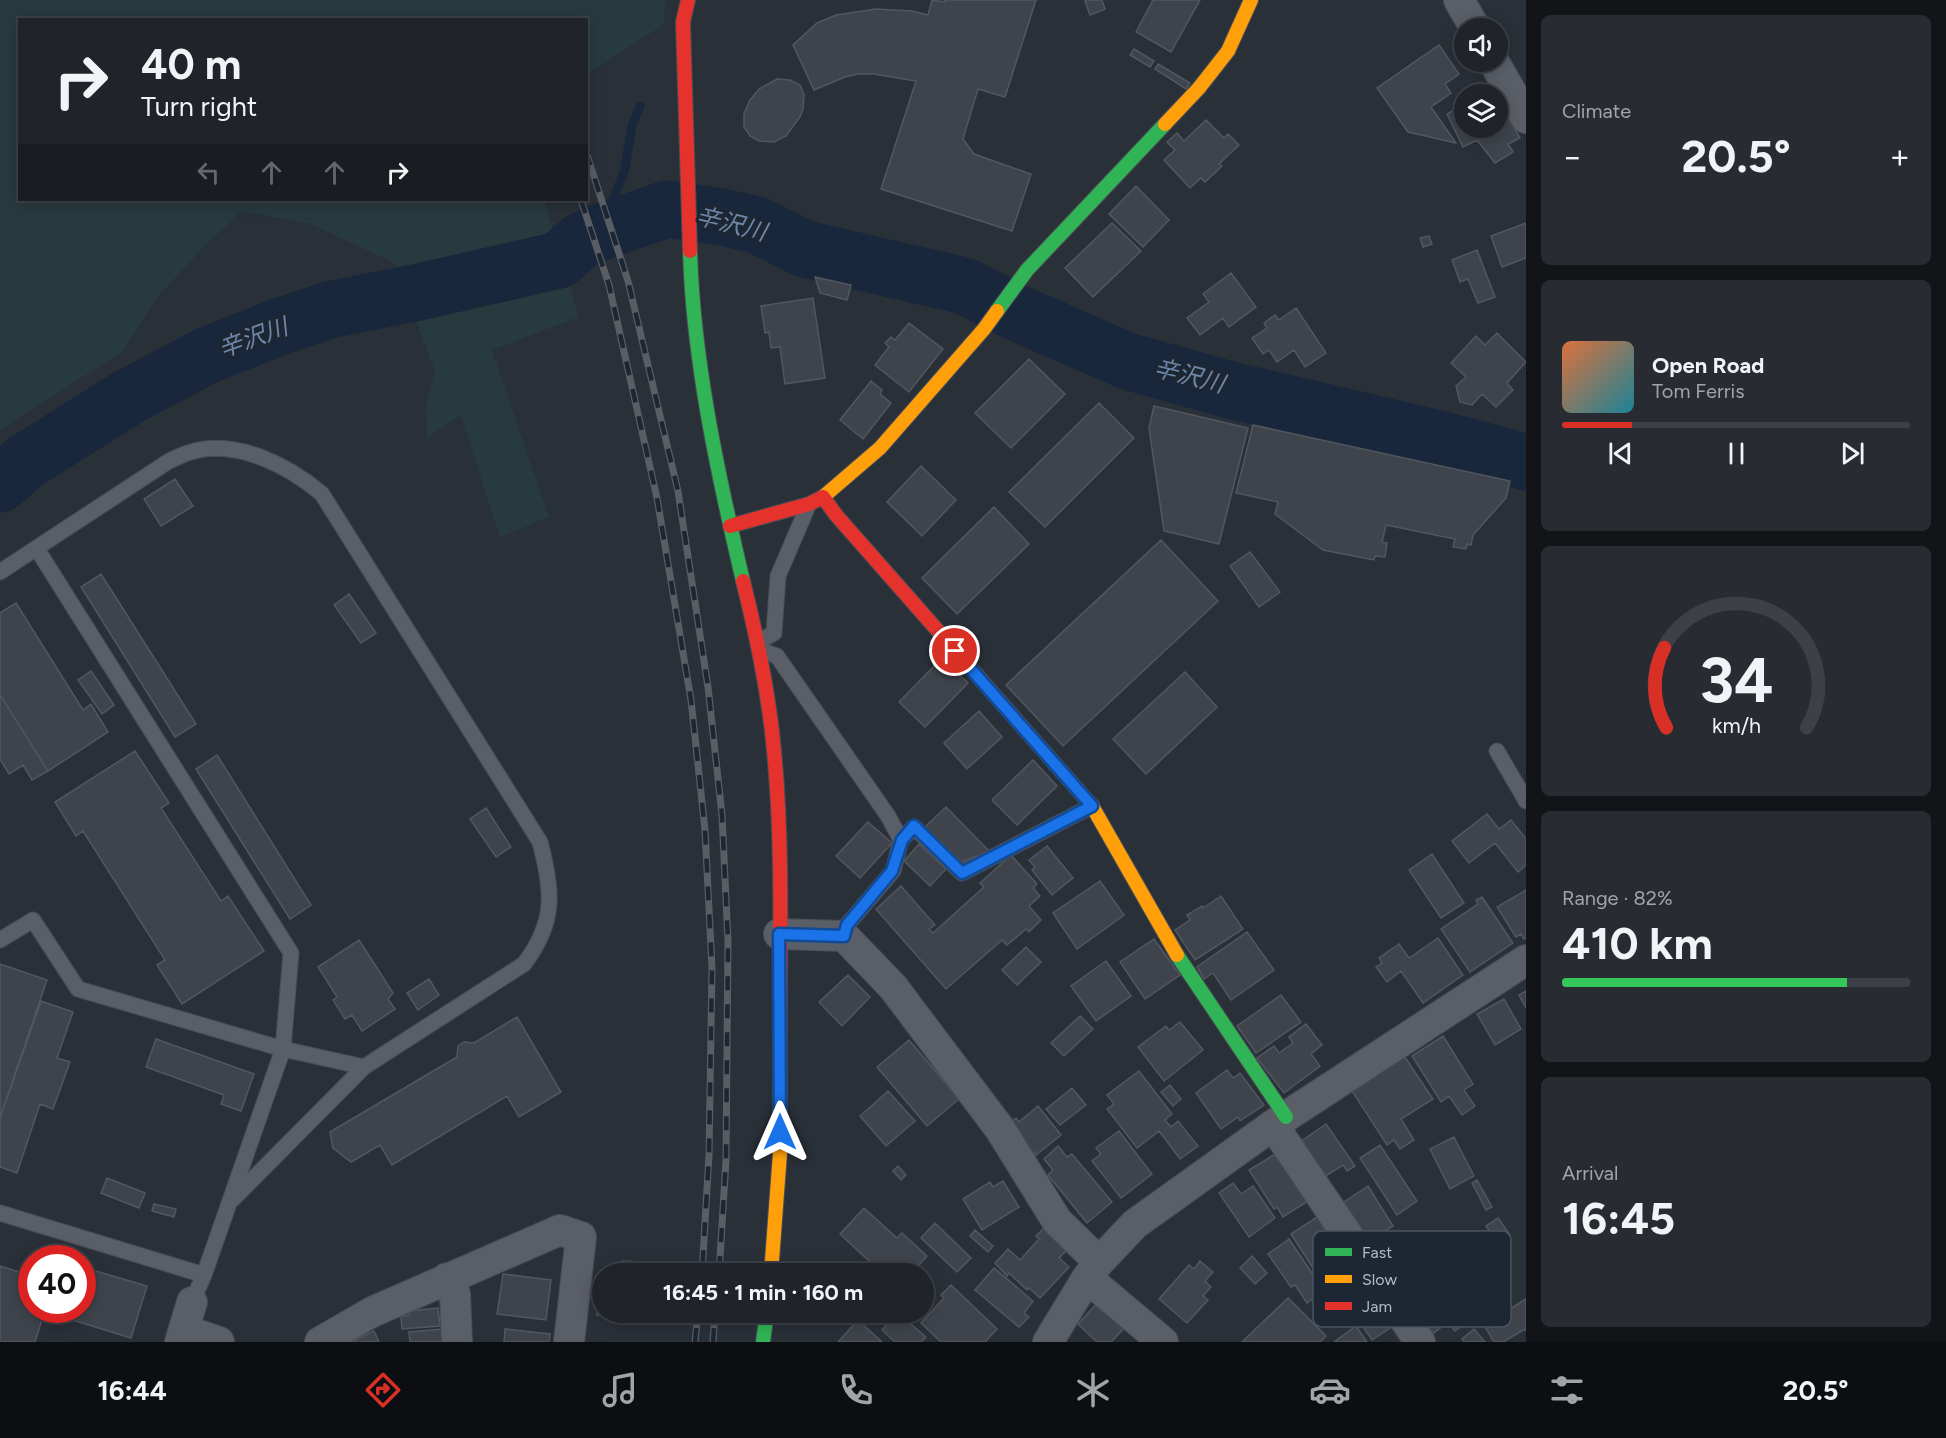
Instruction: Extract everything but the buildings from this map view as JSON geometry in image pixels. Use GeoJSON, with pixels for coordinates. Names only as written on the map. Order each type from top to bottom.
{"type":"FeatureCollection","features":[{"type":"Feature","properties":{"kind":"street"},"geometry":{"type":"LineString","coordinates":[[688,0],[683,22],[691,287],[707,406],[730,526],[759,646],[774,750],[781,895],[779,934],[780,1153],[772,1263]]}},
{"type":"Feature","properties":{"kind":"street"},"geometry":{"type":"LineString","coordinates":[[730,526],[816,500],[880,448],[984,328],[1018,280],[1198,88],[1228,51],[1251,0]]}},
{"type":"Feature","properties":{"kind":"street"},"geometry":{"type":"LineString","coordinates":[[1459,0],[1469,18]]}},
{"type":"Feature","properties":{"kind":"street"},"geometry":{"type":"LineString","coordinates":[[1500,72],[1526,118]]}},
{"type":"Feature","properties":{"kind":"street"},"geometry":{"type":"LineString","coordinates":[[816,500],[844,524],[1092,806],[1184,968],[1349,1231]]}},
{"type":"Feature","properties":{"kind":"street"},"geometry":{"type":"LineString","coordinates":[[779,934],[844,936],[893,987],[999,1129],[1057,1221],[1093,1270],[1163,1342]]}},
{"type":"Feature","properties":{"kind":"street"},"geometry":{"type":"LineString","coordinates":[[1048,1342],[1093,1270],[1136,1224],[1352,1071],[1526,960]]}},
{"type":"Feature","properties":{"kind":"street"},"geometry":{"type":"LineString","coordinates":[[320,1342],[372,1312],[560,1230],[581,1237],[569,1342]]}},
{"type":"Feature","properties":{"kind":"street"},"geometry":{"type":"LineString","coordinates":[[447,1278],[455,1294],[457,1342]]}},
{"type":"Feature","properties":{"kind":"street"},"geometry":{"type":"LineString","coordinates":[[198,1288],[182,1336],[219,1342]]}},
{"type":"Feature","properties":{"kind":"street"},"geometry":{"type":"LineString","coordinates":[[763,1342],[766,1323]]}},
{"type":"Feature","properties":{"kind":"street"},"geometry":{"type":"LineString","coordinates":[[1410,1327],[1420,1342]]}},
{"type":"Feature","properties":{"kind":"lane"},"geometry":{"type":"LineString","coordinates":[[0,572],[169,461],[192,452],[216,449],[246,453],[277,463],[304,479],[322,494],[540,842],[549,876],[548,914],[537,947],[524,964],[364,1067],[229,1203]]}},
{"type":"Feature","properties":{"kind":"lane"},"geometry":{"type":"LineString","coordinates":[[816,500],[778,576],[774,633],[759,646],[777,656],[888,816],[902,840]]}},
{"type":"Feature","properties":{"kind":"lane"},"geometry":{"type":"LineString","coordinates":[[0,1213],[198,1288],[283,1049],[291,953],[37,549]]}},
{"type":"Feature","properties":{"kind":"lane"},"geometry":{"type":"LineString","coordinates":[[1497,751],[1526,801]]}},
{"type":"Feature","properties":{"kind":"lane"},"geometry":{"type":"LineString","coordinates":[[844,936],[847,925],[892,871],[902,840],[914,826],[962,873],[1092,806]]}},
{"type":"Feature","properties":{"kind":"lane"},"geometry":{"type":"LineString","coordinates":[[0,940],[33,920],[78,988],[283,1049],[364,1067]]}},
{"type":"Feature","properties":{"kind":"green space"},"geometry":{"type":"Polygon","coordinates":[[[0,0],[666,0],[663,25],[588,73],[588,18],[18,18],[18,201],[544,201],[579,317],[492,350],[549,517],[500,537],[461,415],[427,438],[425,407],[435,371],[394,263],[311,224],[242,211],[158,296],[123,351],[0,430],[0,0]]]}},
{"type":"Feature","properties":{"kind":"waterway"},"geometry":{"type":"LineString","coordinates":[[598,233],[599,220],[612,203],[624,172],[632,126],[640,106]]}},
{"type":"Feature","properties":{"kind":"waterway","name":"辛沢川"},"geometry":{"type":"LineString","coordinates":[[0,484],[25,462],[130,396],[208,355],[329,310],[559,260],[581,241],[667,209],[757,225],[805,249],[965,286],[1013,311],[1127,361],[1230,390],[1526,462]]}},
{"type":"Feature","properties":{"kind":"railway"},"geometry":{"type":"LineString","coordinates":[[588,158],[628,281],[678,491],[708,687],[722,815],[728,941],[726,1160],[720,1263]]}},
{"type":"Feature","properties":{"kind":"railway"},"geometry":{"type":"LineString","coordinates":[[581,201],[609,285],[657,498],[691,700],[705,830],[712,968],[709,1155],[703,1263]]}},
{"type":"Feature","properties":{"kind":"railway"},"geometry":{"type":"LineString","coordinates":[[695,1342],[697,1323]]}},
{"type":"Feature","properties":{"kind":"railway"},"geometry":{"type":"LineString","coordinates":[[713,1342],[714,1323]]}},
{"type":"Feature","properties":{"kind":"traffic: fast"},"geometry":{"type":"LineString","coordinates":[[997,311],[1027,270],[1165,124]]}},
{"type":"Feature","properties":{"kind":"traffic: fast"},"geometry":{"type":"LineString","coordinates":[[690,251],[701,375],[716,459],[743,581]]}},
{"type":"Feature","properties":{"kind":"traffic: fast"},"geometry":{"type":"LineString","coordinates":[[1177,955],[1286,1117]]}},
{"type":"Feature","properties":{"kind":"traffic: fast"},"geometry":{"type":"LineString","coordinates":[[763,1342],[766,1323]]}},
{"type":"Feature","properties":{"kind":"traffic: slow"},"geometry":{"type":"LineString","coordinates":[[1165,124],[1199,88],[1228,51],[1251,0]]}},
{"type":"Feature","properties":{"kind":"traffic: slow"},"geometry":{"type":"LineString","coordinates":[[823,497],[880,448],[984,329],[997,311]]}},
{"type":"Feature","properties":{"kind":"traffic: slow"},"geometry":{"type":"LineString","coordinates":[[1055,764],[1092,806],[1177,955]]}},
{"type":"Feature","properties":{"kind":"traffic: slow"},"geometry":{"type":"LineString","coordinates":[[772,1263],[780,1153],[780,1061]]}},
{"type":"Feature","properties":{"kind":"traffic: jam"},"geometry":{"type":"LineString","coordinates":[[688,0],[683,22],[690,251]]}},
{"type":"Feature","properties":{"kind":"traffic: jam"},"geometry":{"type":"LineString","coordinates":[[730,526],[809,504],[823,497],[836,515],[1055,764]]}},
{"type":"Feature","properties":{"kind":"traffic: jam"},"geometry":{"type":"LineString","coordinates":[[743,581],[766,687],[777,790],[780,867],[780,1061]]}},
{"type":"Feature","properties":{"kind":"route"},"geometry":{"type":"LineString","coordinates":[[780,1132],[779,934],[844,936],[847,925],[892,871],[902,840],[914,826],[962,873],[1092,806],[955,651]]}}]}
